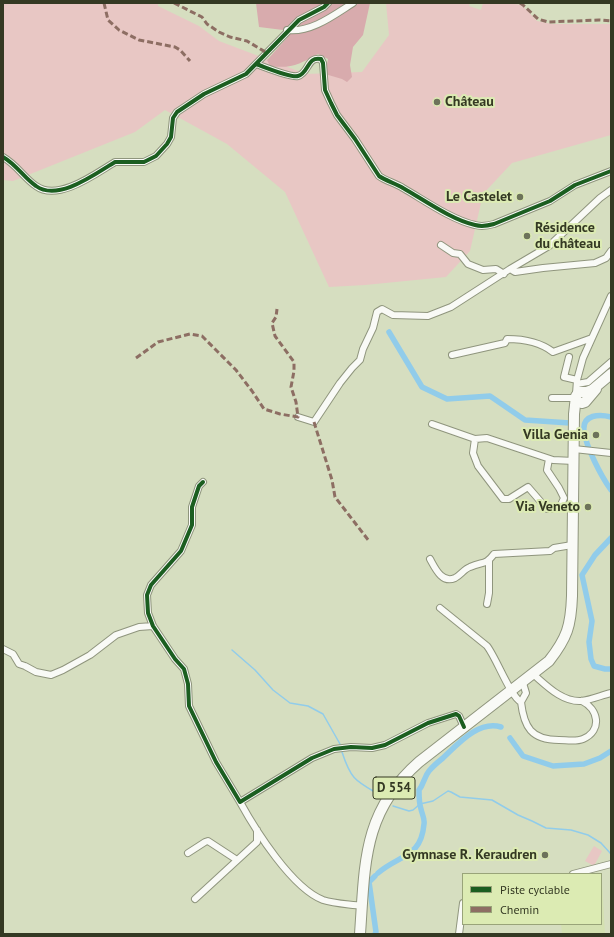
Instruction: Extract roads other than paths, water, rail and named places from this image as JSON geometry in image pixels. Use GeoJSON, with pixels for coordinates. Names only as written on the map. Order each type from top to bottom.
{"type":"FeatureCollection","features":[{"type":"Feature","properties":{"kind":"main road"},"geometry":{"type":"LineString","coordinates":[[579,393],[592,390],[607,377]]}},
{"type":"Feature","properties":{"kind":"main road","name":"D 554"},"geometry":{"type":"LineString","coordinates":[[360,934],[370,836],[387,797],[408,772],[549,661],[560,647],[566,635],[571,616],[574,414],[579,393]]}},
{"type":"Feature","properties":{"kind":"street"},"geometry":{"type":"LineString","coordinates":[[3,157],[15,165],[34,185],[46,191],[63,189],[87,179],[115,162],[139,162],[148,160],[156,156],[167,144],[171,136],[173,118],[178,112],[204,94],[241,77],[256,64],[298,20],[324,7],[328,3]]}},
{"type":"Feature","properties":{"kind":"street"},"geometry":{"type":"LineString","coordinates":[[287,30],[294,31],[322,23],[353,3]]}},
{"type":"Feature","properties":{"kind":"street"},"geometry":{"type":"LineString","coordinates":[[256,64],[296,77],[301,75],[312,60],[316,58],[321,59],[325,78],[325,90],[331,103],[337,115],[379,176],[395,183],[454,217],[475,225],[484,226],[494,224],[550,201],[585,180],[611,171]]}},
{"type":"Feature","properties":{"kind":"street"},"geometry":{"type":"LineString","coordinates":[[298,417],[314,422],[340,384],[360,360],[377,312],[382,309],[393,315],[428,316],[451,307],[549,246],[600,198],[611,190]]}},
{"type":"Feature","properties":{"kind":"street"},"geometry":{"type":"LineString","coordinates":[[440,245],[453,253],[460,254],[468,264],[483,270],[496,270],[504,274]]}},
{"type":"Feature","properties":{"kind":"street"},"geometry":{"type":"LineString","coordinates":[[510,269],[515,272],[595,263],[606,258],[611,251]]}},
{"type":"Feature","properties":{"kind":"street"},"geometry":{"type":"LineString","coordinates":[[579,393],[583,358],[611,296]]}},
{"type":"Feature","properties":{"kind":"street"},"geometry":{"type":"LineString","coordinates":[[452,355],[506,343],[507,339],[518,339],[539,344],[547,347],[553,352],[592,338]]}},
{"type":"Feature","properties":{"kind":"street"},"geometry":{"type":"LineString","coordinates":[[569,357],[564,376],[579,393]]}},
{"type":"Feature","properties":{"kind":"street"},"geometry":{"type":"LineString","coordinates":[[552,398],[579,393],[588,382],[611,362]]}},
{"type":"Feature","properties":{"kind":"street"},"geometry":{"type":"LineString","coordinates":[[432,424],[475,439],[487,438],[550,459],[574,461]]}},
{"type":"Feature","properties":{"kind":"street"},"geometry":{"type":"LineString","coordinates":[[475,439],[473,453],[478,466],[503,498],[509,499],[528,487],[547,509],[560,507],[564,498],[547,470],[550,459]]}},
{"type":"Feature","properties":{"kind":"street"},"geometry":{"type":"LineString","coordinates":[[574,449],[611,453]]}},
{"type":"Feature","properties":{"kind":"street"},"geometry":{"type":"LineString","coordinates":[[203,482],[199,486],[192,506],[192,525],[185,545],[151,585],[147,595],[148,613],[153,626],[175,659],[184,669],[188,684],[189,706],[216,762],[257,830],[287,870],[300,885],[311,894],[329,902],[362,906]]}},
{"type":"Feature","properties":{"kind":"street"},"geometry":{"type":"LineString","coordinates":[[487,604],[489,593],[489,561],[494,554],[550,552],[554,548],[572,545]]}},
{"type":"Feature","properties":{"kind":"street"},"geometry":{"type":"LineString","coordinates":[[430,559],[439,575],[446,578],[454,578],[470,566],[489,561]]}},
{"type":"Feature","properties":{"kind":"street"},"geometry":{"type":"LineString","coordinates":[[440,608],[487,646],[493,654],[512,691],[518,700],[522,702]]}},
{"type":"Feature","properties":{"kind":"street"},"geometry":{"type":"LineString","coordinates":[[3,650],[13,654],[19,664],[36,672],[51,675],[90,655],[116,635],[135,628],[153,626]]}},
{"type":"Feature","properties":{"kind":"street"},"geometry":{"type":"LineString","coordinates":[[522,683],[526,693],[522,702],[523,716],[526,725],[541,739],[583,739],[593,731],[596,724],[593,710],[589,704],[561,696],[533,674]]}},
{"type":"Feature","properties":{"kind":"street"},"geometry":{"type":"LineString","coordinates":[[582,701],[611,692]]}},
{"type":"Feature","properties":{"kind":"street"},"geometry":{"type":"LineString","coordinates":[[240,802],[312,758],[334,749],[372,748],[385,745],[428,723],[456,714],[459,716],[464,727]]}},
{"type":"Feature","properties":{"kind":"street"},"geometry":{"type":"LineString","coordinates":[[195,899],[257,842],[257,830]]}},
{"type":"Feature","properties":{"kind":"street"},"geometry":{"type":"LineString","coordinates":[[188,853],[204,842],[208,841],[237,860]]}},
{"type":"Feature","properties":{"kind":"street"},"geometry":{"type":"LineString","coordinates":[[577,873],[611,864]]}},
{"type":"Feature","properties":{"kind":"street"},"geometry":{"type":"LineString","coordinates":[[591,873],[602,867]]}},
{"type":"Feature","properties":{"kind":"street"},"geometry":{"type":"LineString","coordinates":[[459,934],[462,910]]}},
{"type":"Feature","properties":{"kind":"waterway"},"geometry":{"type":"LineString","coordinates":[[389,332],[422,387],[447,399],[490,396],[525,420],[570,423]]}},
{"type":"Feature","properties":{"kind":"waterway"},"geometry":{"type":"LineString","coordinates":[[611,417],[593,416],[589,418],[584,425],[585,438],[594,461],[611,490]]}},
{"type":"Feature","properties":{"kind":"waterway"},"geometry":{"type":"LineString","coordinates":[[611,538],[595,555],[582,575],[592,621],[589,642],[591,659],[594,666],[611,669]]}},
{"type":"Feature","properties":{"kind":"waterway"},"geometry":{"type":"LineString","coordinates":[[232,650],[255,670],[273,690],[290,703],[308,706],[323,714],[340,744]]}},
{"type":"Feature","properties":{"kind":"waterway"},"geometry":{"type":"LineString","coordinates":[[378,873],[408,854],[419,843],[424,822],[419,798],[419,790],[429,771],[461,741],[476,730],[492,726],[501,727]]}},
{"type":"Feature","properties":{"kind":"waterway"},"geometry":{"type":"LineString","coordinates":[[510,738],[523,756],[553,766],[584,764],[600,758],[611,751]]}},
{"type":"Feature","properties":{"kind":"waterway"},"geometry":{"type":"LineString","coordinates":[[342,752],[348,769],[355,779],[380,795]]}},
{"type":"Feature","properties":{"kind":"waterway"},"geometry":{"type":"LineString","coordinates":[[393,806],[409,811],[413,810],[420,804],[433,801],[448,791],[460,797],[492,800],[518,815],[546,828],[571,830],[588,835],[601,843],[611,854]]}},
{"type":"Feature","properties":{"kind":"waterway"},"geometry":{"type":"LineString","coordinates":[[375,876],[369,882],[376,932],[375,934]]}},
{"type":"Feature","properties":{"kind":"place","name":"Château"},"geometry":{"type":"Point","coordinates":[437,102]}},
{"type":"Feature","properties":{"kind":"place","name":"Le Castelet"},"geometry":{"type":"Point","coordinates":[520,197]}},
{"type":"Feature","properties":{"kind":"place","name":"Résidence du château"},"geometry":{"type":"Point","coordinates":[527,236]}},
{"type":"Feature","properties":{"kind":"place","name":"Villa Genia"},"geometry":{"type":"Point","coordinates":[596,435]}},
{"type":"Feature","properties":{"kind":"place","name":"Via Veneto"},"geometry":{"type":"Point","coordinates":[588,507]}},
{"type":"Feature","properties":{"kind":"place","name":"Gymnase R. Keraudren"},"geometry":{"type":"Point","coordinates":[545,855]}}]}
